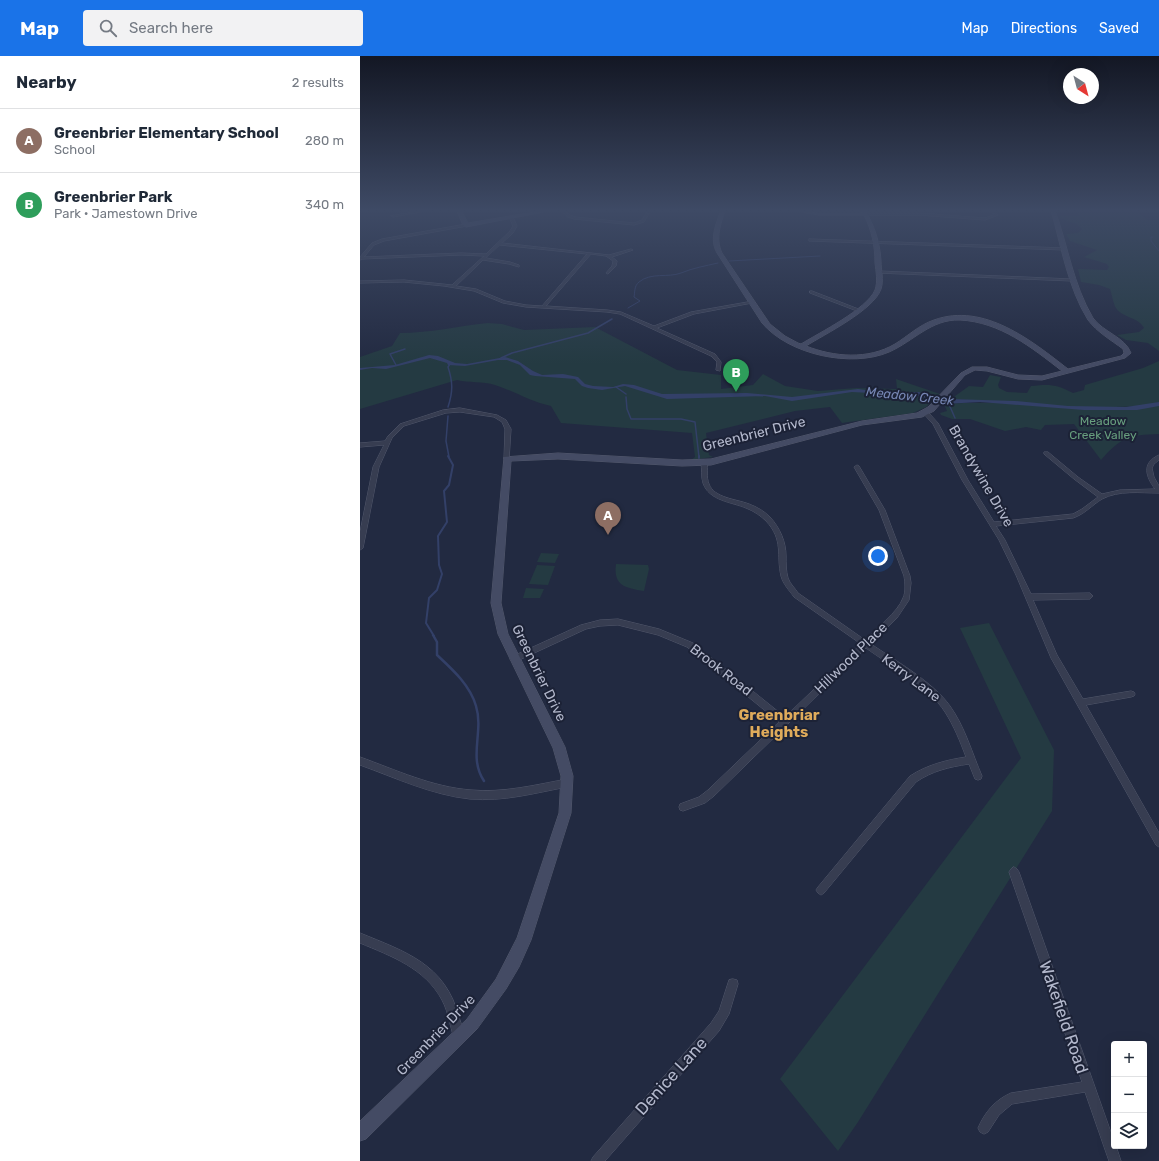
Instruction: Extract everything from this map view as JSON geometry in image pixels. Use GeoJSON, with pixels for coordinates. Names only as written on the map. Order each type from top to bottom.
{"type":"FeatureCollection","features":[{"type":"Feature","properties":{"kind":"street"},"geometry":{"type":"LineString","coordinates":[[453,286],[480,262]]}},
{"type":"Feature","properties":{"kind":"street"},"geometry":{"type":"LineString","coordinates":[[500,262],[518,266]]}},
{"type":"Feature","properties":{"kind":"street"},"geometry":{"type":"LineString","coordinates":[[542,307],[582,262]]}},
{"type":"Feature","properties":{"kind":"street"},"geometry":{"type":"LineString","coordinates":[[608,273],[615,262]]}},
{"type":"Feature","properties":{"kind":"street"},"geometry":{"type":"LineString","coordinates":[[726,262],[771,329],[802,346],[833,356],[867,356],[893,348],[930,323],[946,318],[966,318],[989,322],[1008,329],[1068,372]]}},
{"type":"Feature","properties":{"kind":"street"},"geometry":{"type":"LineString","coordinates":[[802,346],[859,310],[872,300],[879,285],[878,262]]}},
{"type":"Feature","properties":{"kind":"street"},"geometry":{"type":"LineString","coordinates":[[928,410],[964,374],[974,368],[983,368],[1027,378],[1042,378],[1124,357],[1128,353],[1124,347],[1104,333],[1094,323],[1072,280],[1068,262]]}},
{"type":"Feature","properties":{"kind":"street"},"geometry":{"type":"LineString","coordinates":[[879,272],[1072,280]]}},
{"type":"Feature","properties":{"kind":"street"},"geometry":{"type":"LineString","coordinates":[[360,282],[404,281],[453,286],[475,290],[504,302],[526,306],[614,312],[629,316],[713,355],[719,362],[718,370]]}},
{"type":"Feature","properties":{"kind":"street"},"geometry":{"type":"LineString","coordinates":[[811,292],[859,310]]}},
{"type":"Feature","properties":{"kind":"street"},"geometry":{"type":"LineString","coordinates":[[653,328],[693,313],[752,302]]}},
{"type":"Feature","properties":{"kind":"street"},"geometry":{"type":"LineString","coordinates":[[360,548],[374,474],[393,432],[410,422],[438,412],[460,410],[490,415],[504,421],[508,429],[507,459]]}},
{"type":"Feature","properties":{"kind":"street","name":"Greenbrier Drive"},"geometry":{"type":"LineString","coordinates":[[360,1133],[459,1037],[486,1006],[501,984],[524,940],[565,813],[567,783],[564,761],[559,747],[514,659],[501,628],[496,603],[507,459],[558,456],[682,463],[704,462],[725,459],[862,423],[912,416],[928,410]]}},
{"type":"Feature","properties":{"kind":"street","name":"Brandywine Drive"},"geometry":{"type":"LineString","coordinates":[[928,410],[965,480],[1012,559],[1054,656],[1159,842]]}},
{"type":"Feature","properties":{"kind":"street"},"geometry":{"type":"LineString","coordinates":[[360,445],[387,443]]}},
{"type":"Feature","properties":{"kind":"street"},"geometry":{"type":"LineString","coordinates":[[1046,453],[1102,497]]}},
{"type":"Feature","properties":{"kind":"street"},"geometry":{"type":"LineString","coordinates":[[1159,457],[1152,462],[1149,470],[1151,480],[1159,491]]}},
{"type":"Feature","properties":{"kind":"street","name":"Kerry Lane"},"geometry":{"type":"LineString","coordinates":[[704,462],[705,480],[713,492],[721,498],[742,504],[758,511],[776,530],[783,544],[783,577],[790,589],[796,595],[928,688],[946,706],[955,719],[978,776]]}},
{"type":"Feature","properties":{"kind":"street","name":"Hillwood Place"},"geometry":{"type":"LineString","coordinates":[[683,807],[702,800],[711,793],[899,611],[907,598],[908,584],[889,525],[857,467]]}},
{"type":"Feature","properties":{"kind":"street"},"geometry":{"type":"LineString","coordinates":[[992,524],[1073,516],[1085,512],[1102,497],[1117,492],[1159,491]]}},
{"type":"Feature","properties":{"kind":"street"},"geometry":{"type":"LineString","coordinates":[[1028,597],[1090,596]]}},
{"type":"Feature","properties":{"kind":"street","name":"Brook Road"},"geometry":{"type":"LineString","coordinates":[[514,659],[555,639],[590,625],[608,622],[632,625],[659,632],[690,645],[702,653],[785,722]]}},
{"type":"Feature","properties":{"kind":"street"},"geometry":{"type":"LineString","coordinates":[[1081,703],[1131,694]]}},
{"type":"Feature","properties":{"kind":"street"},"geometry":{"type":"LineString","coordinates":[[821,890],[913,779],[933,767],[948,763],[971,760]]}},
{"type":"Feature","properties":{"kind":"street"},"geometry":{"type":"LineString","coordinates":[[360,761],[440,790],[458,793],[498,795],[567,783]]}},
{"type":"Feature","properties":{"kind":"street","name":"Wakefield Road"},"geometry":{"type":"LineString","coordinates":[[1014,872],[1115,1161]]}},
{"type":"Feature","properties":{"kind":"street"},"geometry":{"type":"LineString","coordinates":[[360,938],[406,957],[430,975],[441,988],[450,1004],[459,1037]]}},
{"type":"Feature","properties":{"kind":"street","name":"Denice Lane"},"geometry":{"type":"LineString","coordinates":[[597,1161],[715,1027],[730,999],[733,984]]}},
{"type":"Feature","properties":{"kind":"street"},"geometry":{"type":"LineString","coordinates":[[984,1128],[991,1113],[1000,1105],[1011,1099],[1089,1086]]}},
{"type":"Feature","properties":{"kind":"green space"},"geometry":{"type":"Polygon","coordinates":[[[1099,262],[1159,262],[1159,351],[1148,343],[1126,340],[1117,335],[1139,332],[1144,328],[1142,324],[1122,314],[1116,308],[1110,289],[1099,285],[1081,282],[1078,269],[1107,270],[1109,267],[1107,264],[1099,262]]]}},
{"type":"Feature","properties":{"kind":"green space"},"geometry":{"type":"Polygon","coordinates":[[[488,323],[502,324],[524,330],[595,327],[677,370],[721,375],[721,389],[753,385],[763,374],[785,386],[818,391],[856,388],[897,389],[896,379],[940,394],[926,407],[913,413],[842,423],[830,407],[795,411],[706,433],[709,455],[713,457],[691,460],[695,457],[692,433],[561,423],[551,406],[536,402],[502,387],[486,383],[457,380],[360,409],[360,357],[392,346],[400,333],[433,331],[488,323]]]}},
{"type":"Feature","properties":{"kind":"green space","name":"Meadow Creek Valley"},"geometry":{"type":"Polygon","coordinates":[[[1159,361],[1159,402],[1143,406],[1116,407],[1159,406],[1159,434],[1140,435],[1126,439],[1114,446],[1101,460],[1074,424],[1045,425],[1041,430],[1026,427],[1005,431],[970,419],[952,419],[941,415],[940,413],[947,411],[944,404],[1038,404],[951,399],[969,386],[983,387],[990,375],[1001,377],[998,385],[999,388],[1007,392],[1027,393],[1031,386],[1048,385],[1057,386],[1073,393],[1084,390],[1085,385],[1143,368],[1159,361]]]}},
{"type":"Feature","properties":{"kind":"green space"},"geometry":{"type":"Polygon","coordinates":[[[541,553],[559,554],[555,563],[537,562],[541,553]]]}},
{"type":"Feature","properties":{"kind":"green space"},"geometry":{"type":"Polygon","coordinates":[[[616,564],[648,565],[649,569],[644,591],[632,589],[622,585],[617,577],[616,564]]]}},
{"type":"Feature","properties":{"kind":"green space"},"geometry":{"type":"Polygon","coordinates":[[[537,565],[555,566],[548,585],[529,584],[537,565]]]}},
{"type":"Feature","properties":{"kind":"green space"},"geometry":{"type":"Polygon","coordinates":[[[526,588],[544,589],[540,598],[523,598],[526,588]]]}},
{"type":"Feature","properties":{"kind":"green space"},"geometry":{"type":"Polygon","coordinates":[[[989,623],[1054,750],[1052,811],[858,1122],[838,1151],[780,1079],[1021,758],[960,628],[989,623]]]}},
{"type":"Feature","properties":{"kind":"water","name":"Meadow Creek"},"geometry":{"type":"Polygon","coordinates":[[[429,355],[438,356],[455,363],[467,364],[505,357],[518,361],[542,375],[563,374],[578,377],[585,384],[593,386],[613,387],[623,384],[634,385],[662,394],[747,393],[792,397],[858,389],[887,393],[918,392],[951,399],[1015,401],[1068,406],[1126,407],[1159,402],[1159,406],[1137,410],[1084,410],[980,402],[944,404],[919,396],[887,397],[871,393],[852,392],[792,401],[765,396],[667,399],[625,386],[602,390],[582,386],[575,379],[530,375],[520,365],[507,360],[498,360],[465,366],[448,365],[447,363],[430,358],[386,369],[372,368],[360,370],[360,368],[395,365],[429,355]]]}},
{"type":"Feature","properties":{"kind":"waterway"},"geometry":{"type":"LineString","coordinates":[[628,308],[640,301],[634,297],[635,289],[636,285],[644,279],[654,276],[676,274],[718,263]]}},
{"type":"Feature","properties":{"kind":"waterway"},"geometry":{"type":"LineString","coordinates":[[501,358],[512,353],[588,333],[612,319]]}},
{"type":"Feature","properties":{"kind":"waterway"},"geometry":{"type":"LineString","coordinates":[[396,365],[390,354],[405,349]]}},
{"type":"Feature","properties":{"kind":"waterway"},"geometry":{"type":"LineString","coordinates":[[448,407],[452,387],[448,367],[450,364]]}},
{"type":"Feature","properties":{"kind":"waterway"},"geometry":{"type":"LineString","coordinates":[[616,387],[626,394]]}},
{"type":"Feature","properties":{"kind":"waterway"},"geometry":{"type":"LineString","coordinates":[[626,397],[627,409],[631,419],[681,419],[695,422],[699,457]]}},
{"type":"Feature","properties":{"kind":"waterway","name":"Meadow Creek"},"geometry":{"type":"LineString","coordinates":[[948,402],[955,418]]}},
{"type":"Feature","properties":{"kind":"waterway"},"geometry":{"type":"LineString","coordinates":[[448,416],[446,441],[449,457]]}},
{"type":"Feature","properties":{"kind":"waterway"},"geometry":{"type":"LineString","coordinates":[[434,636],[426,623],[429,598],[437,590],[442,574],[439,565],[438,536],[447,522],[444,491],[449,485],[453,465],[448,456]]}},
{"type":"Feature","properties":{"kind":"waterway"},"geometry":{"type":"LineString","coordinates":[[433,635],[437,642],[437,655],[465,684],[476,706],[478,716],[477,763],[479,772],[484,781]]}},
{"type":"Feature","properties":{"kind":"place","name":"Greenbrier Park"},"geometry":{"type":"Point","coordinates":[736,392]}},
{"type":"Feature","properties":{"kind":"place","name":"Greenbrier Elementary School"},"geometry":{"type":"Point","coordinates":[608,535]}},
{"type":"Feature","properties":{"kind":"district","name":"Greenbriar Heights"},"geometry":{"type":"Point","coordinates":[779,724]}}]}
